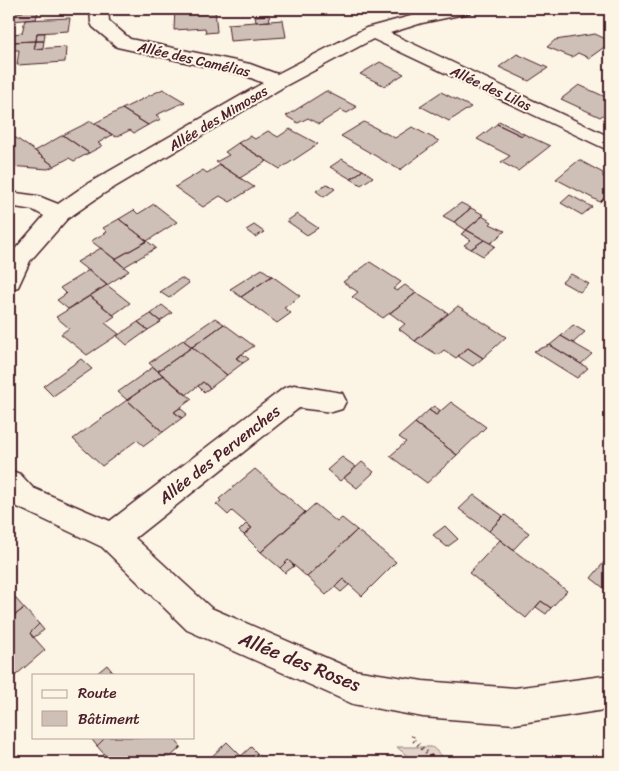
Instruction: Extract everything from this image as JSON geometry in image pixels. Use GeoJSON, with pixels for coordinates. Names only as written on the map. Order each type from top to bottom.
{"type":"FeatureCollection","features":[{"type":"Feature","properties":{"kind":"street","name":"Allée des Camélias"},"geometry":{"type":"LineString","coordinates":[[99,9],[100,24],[124,43],[250,70],[278,82]]}},
{"type":"Feature","properties":{"kind":"street","name":"Allée des Mimosas"},"geometry":{"type":"LineString","coordinates":[[9,281],[20,258],[58,214],[95,189],[278,82],[373,32],[418,18],[463,9]]}},
{"type":"Feature","properties":{"kind":"street","name":"Allée des Lilas"},"geometry":{"type":"LineString","coordinates":[[373,32],[610,145]]}},
{"type":"Feature","properties":{"kind":"street"},"geometry":{"type":"LineString","coordinates":[[9,199],[38,204],[58,214]]}},
{"type":"Feature","properties":{"kind":"street","name":"Allée des Pervenches"},"geometry":{"type":"LineString","coordinates":[[113,537],[294,396],[332,401]]}},
{"type":"Feature","properties":{"kind":"street"},"geometry":{"type":"LineString","coordinates":[[9,483],[22,497],[113,537]]}},
{"type":"Feature","properties":{"kind":"street","name":"Allée des Roses"},"geometry":{"type":"LineString","coordinates":[[113,537],[199,619],[353,687],[423,699],[515,706],[610,692]]}},
{"type":"Feature","properties":{"kind":"shaded area"},"geometry":{"type":"Polygon","coordinates":[[[397,747],[432,747],[449,762],[414,762],[397,747]]]}},
{"type":"Feature","properties":{"kind":"building"},"geometry":{"type":"Polygon","coordinates":[[[23,9],[58,9],[57,11],[38,12],[36,19],[11,21],[13,13],[23,12],[23,9]]]}},
{"type":"Feature","properties":{"kind":"building"},"geometry":{"type":"Polygon","coordinates":[[[175,9],[215,9],[217,32],[206,33],[205,28],[174,30],[175,9]]]}},
{"type":"Feature","properties":{"kind":"building"},"geometry":{"type":"Polygon","coordinates":[[[269,15],[270,21],[256,22],[255,16],[269,15]]]}},
{"type":"Feature","properties":{"kind":"building"},"geometry":{"type":"Polygon","coordinates":[[[70,18],[68,31],[37,33],[36,41],[11,42],[12,34],[22,33],[25,20],[70,18]]]}},
{"type":"Feature","properties":{"kind":"building"},"geometry":{"type":"Polygon","coordinates":[[[283,20],[286,37],[230,41],[228,24],[283,20]]]}},
{"type":"Feature","properties":{"kind":"building"},"geometry":{"type":"Polygon","coordinates":[[[37,33],[45,33],[44,41],[36,41],[37,33]]]}},
{"type":"Feature","properties":{"kind":"building"},"geometry":{"type":"Polygon","coordinates":[[[595,34],[610,41],[610,43],[589,58],[578,53],[572,57],[547,47],[555,40],[595,34]]]}},
{"type":"Feature","properties":{"kind":"building"},"geometry":{"type":"Polygon","coordinates":[[[36,41],[34,49],[66,47],[65,62],[17,65],[19,50],[9,50],[11,42],[36,41]]]}},
{"type":"Feature","properties":{"kind":"building"},"geometry":{"type":"Polygon","coordinates":[[[36,41],[44,41],[43,48],[34,49],[36,41]]]}},
{"type":"Feature","properties":{"kind":"building"},"geometry":{"type":"Polygon","coordinates":[[[517,54],[548,68],[529,81],[499,67],[517,54]]]}},
{"type":"Feature","properties":{"kind":"building"},"geometry":{"type":"Polygon","coordinates":[[[380,62],[404,74],[385,86],[360,74],[380,62]]]}},
{"type":"Feature","properties":{"kind":"building"},"geometry":{"type":"Polygon","coordinates":[[[579,85],[610,99],[610,110],[600,117],[561,99],[579,85]]]}},
{"type":"Feature","properties":{"kind":"building"},"geometry":{"type":"Polygon","coordinates":[[[163,89],[185,102],[156,115],[161,119],[148,125],[122,109],[163,89]]]}},
{"type":"Feature","properties":{"kind":"building"},"geometry":{"type":"Polygon","coordinates":[[[326,91],[357,107],[347,113],[341,110],[319,124],[308,118],[298,123],[286,116],[326,91]]]}},
{"type":"Feature","properties":{"kind":"building"},"geometry":{"type":"Polygon","coordinates":[[[441,92],[471,107],[449,121],[420,106],[441,92]]]}},
{"type":"Feature","properties":{"kind":"building"},"geometry":{"type":"Polygon","coordinates":[[[122,109],[148,125],[134,133],[130,130],[116,137],[95,123],[122,109]]]}},
{"type":"Feature","properties":{"kind":"building"},"geometry":{"type":"Polygon","coordinates":[[[91,121],[112,135],[98,143],[102,146],[89,153],[63,135],[91,121]]]}},
{"type":"Feature","properties":{"kind":"building"},"geometry":{"type":"Polygon","coordinates":[[[499,121],[524,134],[522,136],[497,124],[499,121]]]}},
{"type":"Feature","properties":{"kind":"building"},"geometry":{"type":"Polygon","coordinates":[[[364,122],[395,138],[412,127],[439,141],[400,170],[341,136],[364,122]]]}},
{"type":"Feature","properties":{"kind":"building"},"geometry":{"type":"Polygon","coordinates":[[[497,124],[550,146],[518,171],[501,162],[510,156],[477,139],[497,124]]]}},
{"type":"Feature","properties":{"kind":"building"},"geometry":{"type":"Polygon","coordinates":[[[290,129],[318,144],[280,169],[238,143],[250,136],[255,139],[268,131],[278,137],[290,129]]]}},
{"type":"Feature","properties":{"kind":"building"},"geometry":{"type":"Polygon","coordinates":[[[63,135],[89,153],[74,161],[69,158],[54,166],[35,151],[63,135]]]}},
{"type":"Feature","properties":{"kind":"building"},"geometry":{"type":"Polygon","coordinates":[[[13,136],[54,166],[48,169],[9,166],[9,138],[13,136]]]}},
{"type":"Feature","properties":{"kind":"building"},"geometry":{"type":"Polygon","coordinates":[[[238,143],[267,161],[240,178],[216,162],[229,155],[225,152],[238,143]]]}},
{"type":"Feature","properties":{"kind":"building"},"geometry":{"type":"Polygon","coordinates":[[[342,159],[363,170],[351,179],[330,167],[342,159]]]}},
{"type":"Feature","properties":{"kind":"building"},"geometry":{"type":"Polygon","coordinates":[[[579,160],[603,173],[603,177],[610,181],[610,192],[600,202],[556,179],[579,160]]]}},
{"type":"Feature","properties":{"kind":"building"},"geometry":{"type":"Polygon","coordinates":[[[220,165],[254,187],[230,202],[220,196],[203,207],[175,187],[203,170],[207,173],[220,165]]]}},
{"type":"Feature","properties":{"kind":"building"},"geometry":{"type":"Polygon","coordinates":[[[363,170],[373,177],[361,185],[351,179],[363,170]]]}},
{"type":"Feature","properties":{"kind":"building"},"geometry":{"type":"Polygon","coordinates":[[[327,184],[335,189],[324,197],[316,191],[327,184]]]}},
{"type":"Feature","properties":{"kind":"building"},"geometry":{"type":"Polygon","coordinates":[[[570,195],[592,207],[582,215],[561,203],[570,195]]]}},
{"type":"Feature","properties":{"kind":"building"},"geometry":{"type":"Polygon","coordinates":[[[461,203],[471,208],[454,222],[443,216],[461,203]]]}},
{"type":"Feature","properties":{"kind":"building"},"geometry":{"type":"Polygon","coordinates":[[[154,204],[177,222],[147,241],[119,219],[134,210],[138,214],[154,204]]]}},
{"type":"Feature","properties":{"kind":"building"},"geometry":{"type":"Polygon","coordinates":[[[471,208],[484,215],[466,230],[454,222],[471,208]]]}},
{"type":"Feature","properties":{"kind":"building"},"geometry":{"type":"Polygon","coordinates":[[[297,214],[318,228],[307,235],[287,221],[297,214]]]}},
{"type":"Feature","properties":{"kind":"building"},"geometry":{"type":"Polygon","coordinates":[[[482,216],[492,222],[490,224],[505,231],[491,243],[466,230],[482,216]]]}},
{"type":"Feature","properties":{"kind":"building"},"geometry":{"type":"Polygon","coordinates":[[[119,219],[147,241],[115,259],[91,241],[107,232],[103,228],[119,219]]]}},
{"type":"Feature","properties":{"kind":"building"},"geometry":{"type":"Polygon","coordinates":[[[254,225],[264,232],[255,237],[246,230],[254,225]]]}},
{"type":"Feature","properties":{"kind":"building"},"geometry":{"type":"Polygon","coordinates":[[[467,230],[484,240],[471,249],[464,245],[471,240],[461,234],[467,230]]]}},
{"type":"Feature","properties":{"kind":"building"},"geometry":{"type":"Polygon","coordinates":[[[484,240],[495,246],[483,256],[471,249],[484,240]]]}},
{"type":"Feature","properties":{"kind":"building"},"geometry":{"type":"Polygon","coordinates":[[[147,241],[156,248],[124,267],[115,259],[147,241]]]}},
{"type":"Feature","properties":{"kind":"building"},"geometry":{"type":"Polygon","coordinates":[[[101,248],[129,271],[107,285],[77,262],[101,248]]]}},
{"type":"Feature","properties":{"kind":"building"},"geometry":{"type":"Polygon","coordinates":[[[370,262],[401,282],[393,289],[397,291],[405,285],[416,293],[383,318],[352,297],[358,292],[343,282],[370,262]]]}},
{"type":"Feature","properties":{"kind":"building"},"geometry":{"type":"Polygon","coordinates":[[[262,269],[272,276],[241,297],[230,289],[262,269]]]}},
{"type":"Feature","properties":{"kind":"building"},"geometry":{"type":"Polygon","coordinates":[[[89,270],[107,285],[68,309],[57,300],[66,294],[60,288],[89,270]]]}},
{"type":"Feature","properties":{"kind":"building"},"geometry":{"type":"Polygon","coordinates":[[[571,274],[589,284],[580,292],[562,282],[571,274]]]}},
{"type":"Feature","properties":{"kind":"building"},"geometry":{"type":"Polygon","coordinates":[[[272,276],[300,296],[284,308],[291,313],[277,323],[241,297],[272,276]]]}},
{"type":"Feature","properties":{"kind":"building"},"geometry":{"type":"Polygon","coordinates":[[[181,278],[189,283],[169,298],[160,292],[181,278]]]}},
{"type":"Feature","properties":{"kind":"building"},"geometry":{"type":"Polygon","coordinates":[[[107,285],[130,303],[113,315],[90,296],[107,285]]]}},
{"type":"Feature","properties":{"kind":"building"},"geometry":{"type":"Polygon","coordinates":[[[416,293],[448,313],[415,341],[399,329],[405,324],[390,313],[416,293]]]}},
{"type":"Feature","properties":{"kind":"building"},"geometry":{"type":"Polygon","coordinates":[[[90,296],[115,316],[105,323],[119,334],[87,355],[61,334],[69,328],[56,317],[90,296]]]}},
{"type":"Feature","properties":{"kind":"building"},"geometry":{"type":"Polygon","coordinates":[[[162,305],[172,313],[160,321],[151,314],[162,305]]]}},
{"type":"Feature","properties":{"kind":"building"},"geometry":{"type":"Polygon","coordinates":[[[458,306],[506,337],[483,358],[468,348],[456,358],[444,350],[438,355],[415,341],[458,306]]]}},
{"type":"Feature","properties":{"kind":"building"},"geometry":{"type":"Polygon","coordinates":[[[151,314],[161,322],[148,330],[138,322],[151,314]]]}},
{"type":"Feature","properties":{"kind":"building"},"geometry":{"type":"Polygon","coordinates":[[[215,318],[224,324],[192,347],[183,340],[215,318]]]}},
{"type":"Feature","properties":{"kind":"building"},"geometry":{"type":"Polygon","coordinates":[[[138,322],[148,330],[127,345],[117,336],[138,322]]]}},
{"type":"Feature","properties":{"kind":"building"},"geometry":{"type":"Polygon","coordinates":[[[224,324],[254,346],[236,358],[243,363],[227,375],[192,347],[224,324]]]}},
{"type":"Feature","properties":{"kind":"building"},"geometry":{"type":"Polygon","coordinates":[[[573,325],[585,332],[573,343],[561,336],[573,325]]]}},
{"type":"Feature","properties":{"kind":"building"},"geometry":{"type":"Polygon","coordinates":[[[561,336],[592,354],[581,364],[550,345],[561,336]]]}},
{"type":"Feature","properties":{"kind":"building"},"geometry":{"type":"Polygon","coordinates":[[[183,340],[192,347],[158,371],[149,363],[183,340]]]}},
{"type":"Feature","properties":{"kind":"building"},"geometry":{"type":"Polygon","coordinates":[[[550,345],[588,368],[577,378],[534,351],[550,345]]]}},
{"type":"Feature","properties":{"kind":"building"},"geometry":{"type":"Polygon","coordinates":[[[192,347],[227,375],[210,388],[203,382],[186,395],[158,371],[192,347]]]}},
{"type":"Feature","properties":{"kind":"building"},"geometry":{"type":"Polygon","coordinates":[[[468,348],[483,358],[473,366],[458,356],[468,348]]]}},
{"type":"Feature","properties":{"kind":"building"},"geometry":{"type":"Polygon","coordinates":[[[242,354],[249,359],[243,363],[236,358],[242,354]]]}},
{"type":"Feature","properties":{"kind":"building"},"geometry":{"type":"Polygon","coordinates":[[[81,359],[92,369],[53,396],[43,386],[81,359]]]}},
{"type":"Feature","properties":{"kind":"building"},"geometry":{"type":"Polygon","coordinates":[[[153,367],[163,375],[127,400],[118,392],[153,367]]]}},
{"type":"Feature","properties":{"kind":"building"},"geometry":{"type":"Polygon","coordinates":[[[163,375],[192,399],[174,412],[182,418],[163,432],[127,400],[163,375]]]}},
{"type":"Feature","properties":{"kind":"building"},"geometry":{"type":"Polygon","coordinates":[[[203,382],[210,388],[204,392],[198,386],[203,382]]]}},
{"type":"Feature","properties":{"kind":"building"},"geometry":{"type":"Polygon","coordinates":[[[127,400],[163,432],[144,446],[137,440],[102,466],[73,439],[127,400]]]}},
{"type":"Feature","properties":{"kind":"building"},"geometry":{"type":"Polygon","coordinates":[[[451,402],[486,427],[457,455],[415,423],[429,410],[436,415],[451,402]]]}},
{"type":"Feature","properties":{"kind":"building"},"geometry":{"type":"Polygon","coordinates":[[[434,406],[441,411],[436,415],[429,410],[434,406]]]}},
{"type":"Feature","properties":{"kind":"building"},"geometry":{"type":"Polygon","coordinates":[[[180,408],[187,414],[182,418],[174,412],[180,408]]]}},
{"type":"Feature","properties":{"kind":"building"},"geometry":{"type":"Polygon","coordinates":[[[415,423],[457,455],[427,483],[390,456],[406,442],[399,437],[415,423]]]}},
{"type":"Feature","properties":{"kind":"building"},"geometry":{"type":"Polygon","coordinates":[[[342,457],[356,467],[340,481],[327,470],[342,457]]]}},
{"type":"Feature","properties":{"kind":"building"},"geometry":{"type":"Polygon","coordinates":[[[362,462],[374,472],[357,488],[344,478],[362,462]]]}},
{"type":"Feature","properties":{"kind":"building"},"geometry":{"type":"Polygon","coordinates":[[[255,469],[305,512],[261,552],[244,535],[252,528],[232,511],[228,515],[216,504],[221,501],[219,499],[255,469]]]}},
{"type":"Feature","properties":{"kind":"building"},"geometry":{"type":"Polygon","coordinates":[[[474,495],[503,516],[489,531],[459,509],[474,495]]]}},
{"type":"Feature","properties":{"kind":"building"},"geometry":{"type":"Polygon","coordinates":[[[315,504],[337,522],[342,518],[357,530],[307,577],[288,560],[280,568],[261,552],[315,504]]]}},
{"type":"Feature","properties":{"kind":"building"},"geometry":{"type":"Polygon","coordinates":[[[505,515],[529,533],[513,550],[489,531],[505,515]]]}},
{"type":"Feature","properties":{"kind":"building"},"geometry":{"type":"Polygon","coordinates":[[[246,524],[252,528],[244,535],[239,531],[246,524]]]}},
{"type":"Feature","properties":{"kind":"building"},"geometry":{"type":"Polygon","coordinates":[[[445,526],[458,539],[447,547],[433,535],[445,526]]]}},
{"type":"Feature","properties":{"kind":"building"},"geometry":{"type":"Polygon","coordinates":[[[357,530],[396,562],[362,596],[343,579],[326,595],[307,577],[357,530]]]}},
{"type":"Feature","properties":{"kind":"building"},"geometry":{"type":"Polygon","coordinates":[[[500,540],[567,591],[551,608],[541,601],[526,618],[469,573],[500,540]]]}},
{"type":"Feature","properties":{"kind":"building"},"geometry":{"type":"Polygon","coordinates":[[[610,555],[610,593],[591,578],[610,555]]]}},
{"type":"Feature","properties":{"kind":"building"},"geometry":{"type":"Polygon","coordinates":[[[288,560],[294,566],[285,573],[280,568],[288,560]]]}},
{"type":"Feature","properties":{"kind":"building"},"geometry":{"type":"Polygon","coordinates":[[[343,579],[349,585],[341,592],[335,587],[343,579]]]}},
{"type":"Feature","properties":{"kind":"building"},"geometry":{"type":"Polygon","coordinates":[[[9,591],[24,608],[9,620],[9,591]]]}},
{"type":"Feature","properties":{"kind":"building"},"geometry":{"type":"Polygon","coordinates":[[[541,601],[551,608],[546,614],[536,607],[541,601]]]}},
{"type":"Feature","properties":{"kind":"building"},"geometry":{"type":"Polygon","coordinates":[[[24,608],[39,624],[30,633],[45,650],[9,681],[9,620],[24,608]]]}},
{"type":"Feature","properties":{"kind":"building"},"geometry":{"type":"Polygon","coordinates":[[[39,624],[44,630],[33,638],[30,633],[39,624]]]}},
{"type":"Feature","properties":{"kind":"building"},"geometry":{"type":"Polygon","coordinates":[[[107,665],[114,674],[96,674],[107,665]]]}},
{"type":"Feature","properties":{"kind":"building"},"geometry":{"type":"Polygon","coordinates":[[[91,738],[105,738],[97,746],[91,738]]]}},
{"type":"Feature","properties":{"kind":"building"},"geometry":{"type":"Polygon","coordinates":[[[105,738],[174,738],[181,747],[165,762],[111,762],[97,746],[105,738]]]}},
{"type":"Feature","properties":{"kind":"building"},"geometry":{"type":"Polygon","coordinates":[[[227,742],[247,762],[206,762],[227,742]]]}},
{"type":"Feature","properties":{"kind":"building"},"geometry":{"type":"Polygon","coordinates":[[[251,747],[257,753],[247,762],[241,756],[251,747]]]}},
{"type":"Feature","properties":{"kind":"building"},"geometry":{"type":"Polygon","coordinates":[[[257,753],[265,762],[248,762],[257,753]]]}}]}
